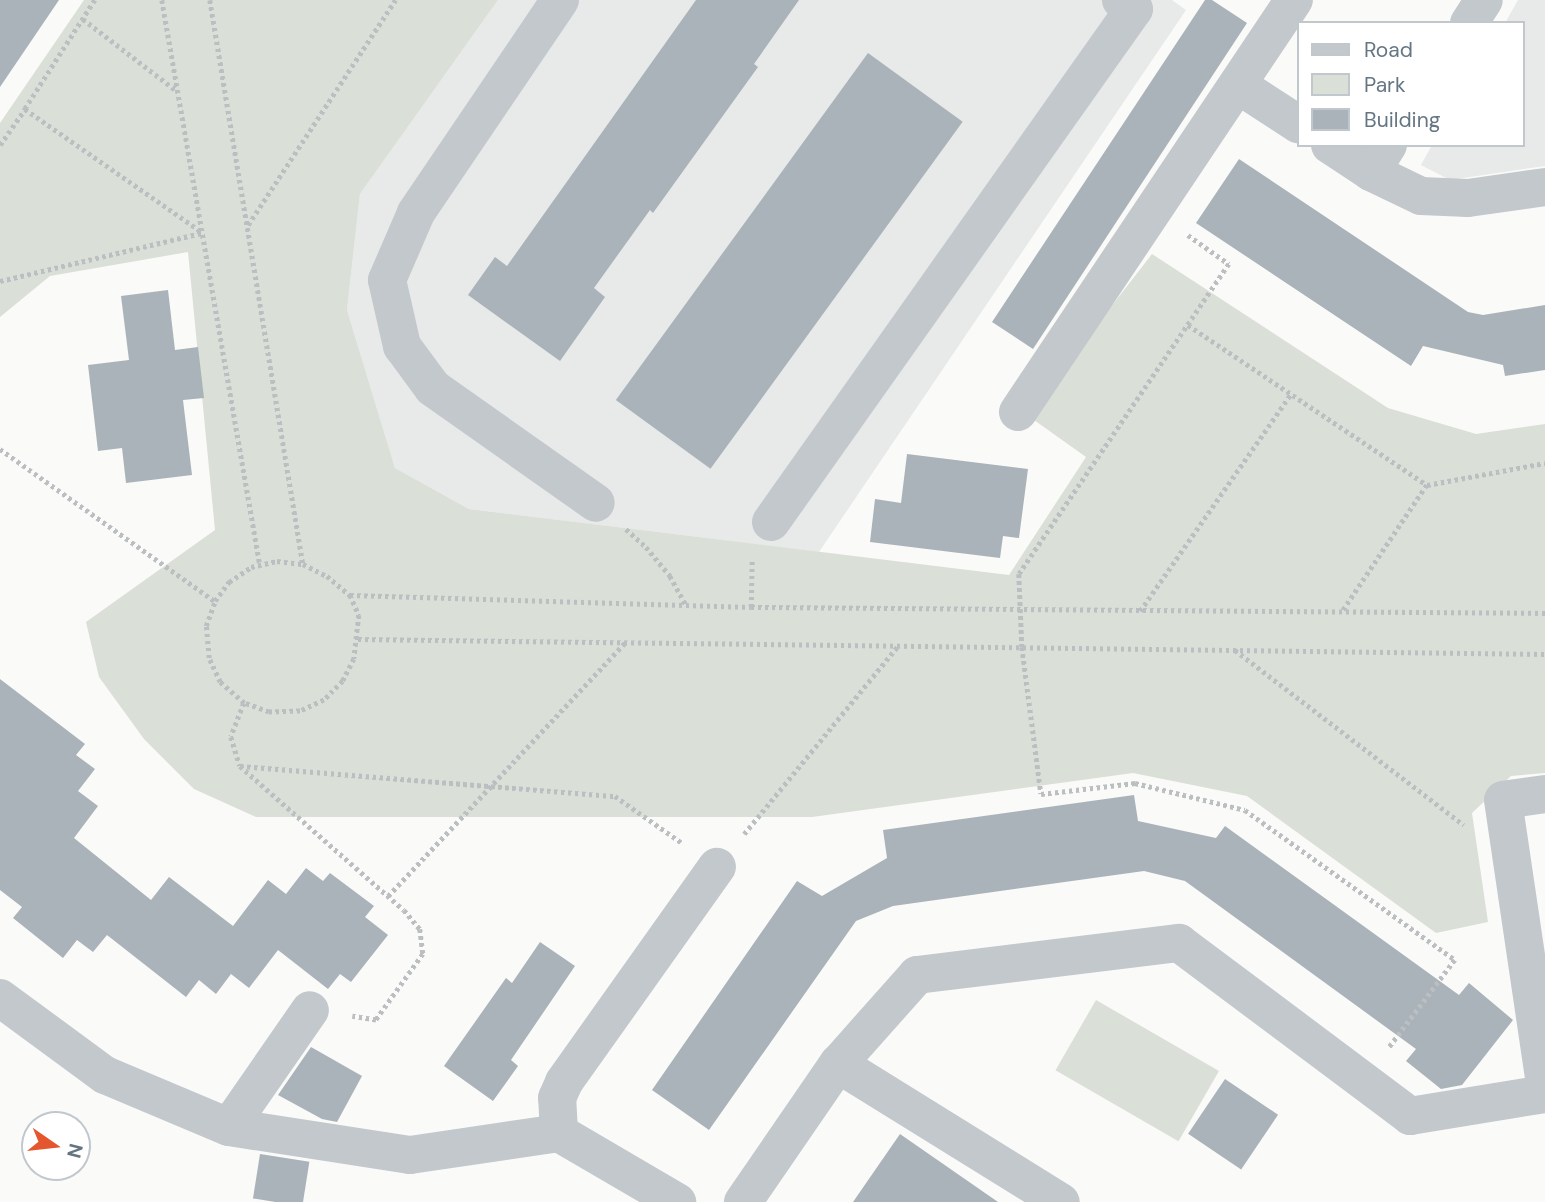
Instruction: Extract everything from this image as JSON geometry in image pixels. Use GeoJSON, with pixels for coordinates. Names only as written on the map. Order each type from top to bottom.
{"type":"FeatureCollection","features":[{"type":"Feature","properties":{"kind":"lane"},"geometry":{"type":"LineString","coordinates":[[560,0],[416,213],[387,280],[402,346],[433,388],[596,503]]}},
{"type":"Feature","properties":{"kind":"lane"},"geometry":{"type":"LineString","coordinates":[[771,522],[1134,9],[1121,0]]}},
{"type":"Feature","properties":{"kind":"lane"},"geometry":{"type":"LineString","coordinates":[[1018,412],[1294,0]]}},
{"type":"Feature","properties":{"kind":"lane"},"geometry":{"type":"LineString","coordinates":[[1470,21],[1484,0]]}},
{"type":"Feature","properties":{"kind":"lane"},"geometry":{"type":"LineString","coordinates":[[1238,85],[1296,123]]}},
{"type":"Feature","properties":{"kind":"lane"},"geometry":{"type":"LineString","coordinates":[[1337,147],[1380,159],[1421,195],[1468,198],[1545,187]]}},
{"type":"Feature","properties":{"kind":"lane"},"geometry":{"type":"LineString","coordinates":[[1545,794],[1503,800],[1545,1085]]}},
{"type":"Feature","properties":{"kind":"lane"},"geometry":{"type":"LineString","coordinates":[[559,1133],[557,1098],[564,1082],[717,867]]}},
{"type":"Feature","properties":{"kind":"lane"},"geometry":{"type":"LineString","coordinates":[[743,1202],[838,1064],[917,975],[1179,943],[1410,1116],[1545,1094]]}},
{"type":"Feature","properties":{"kind":"lane"},"geometry":{"type":"LineString","coordinates":[[0,998],[105,1075],[229,1127],[410,1155],[559,1133],[677,1202]]}},
{"type":"Feature","properties":{"kind":"lane"},"geometry":{"type":"LineString","coordinates":[[229,1127],[310,1010]]}},
{"type":"Feature","properties":{"kind":"lane"},"geometry":{"type":"LineString","coordinates":[[838,1064],[1061,1202]]}},
{"type":"Feature","properties":{"kind":"path"},"geometry":{"type":"LineString","coordinates":[[0,145],[95,0]]}},
{"type":"Feature","properties":{"kind":"path"},"geometry":{"type":"LineString","coordinates":[[162,0],[260,565]]}},
{"type":"Feature","properties":{"kind":"path"},"geometry":{"type":"LineString","coordinates":[[210,0],[303,564]]}},
{"type":"Feature","properties":{"kind":"path"},"geometry":{"type":"LineString","coordinates":[[247,226],[395,0]]}},
{"type":"Feature","properties":{"kind":"path"},"geometry":{"type":"LineString","coordinates":[[83,19],[178,92]]}},
{"type":"Feature","properties":{"kind":"path"},"geometry":{"type":"LineString","coordinates":[[25,109],[202,232]]}},
{"type":"Feature","properties":{"kind":"path"},"geometry":{"type":"LineString","coordinates":[[1154,210],[1229,264],[1019,574],[1021,647],[1041,794],[1135,783],[1245,810],[1455,960],[1364,1081]]}},
{"type":"Feature","properties":{"kind":"path"},"geometry":{"type":"LineString","coordinates":[[0,282],[202,232]]}},
{"type":"Feature","properties":{"kind":"path"},"geometry":{"type":"LineString","coordinates":[[1188,325],[1427,485],[1545,463]]}},
{"type":"Feature","properties":{"kind":"path"},"geometry":{"type":"LineString","coordinates":[[1140,611],[1291,394]]}},
{"type":"Feature","properties":{"kind":"path"},"geometry":{"type":"LineString","coordinates":[[0,449],[215,601]]}},
{"type":"Feature","properties":{"kind":"path"},"geometry":{"type":"LineString","coordinates":[[1341,613],[1427,485]]}},
{"type":"Feature","properties":{"kind":"path"},"geometry":{"type":"LineString","coordinates":[[596,503],[646,547],[670,576],[686,605]]}},
{"type":"Feature","properties":{"kind":"path"},"geometry":{"type":"LineString","coordinates":[[277,561],[303,564],[327,576],[349,595],[359,615],[354,659],[343,681],[324,700],[300,711],[268,712],[244,703],[220,682],[209,658],[206,626],[215,601],[229,582],[260,565],[277,561]]}},
{"type":"Feature","properties":{"kind":"path"},"geometry":{"type":"LineString","coordinates":[[349,595],[686,605],[1545,613]]}},
{"type":"Feature","properties":{"kind":"path"},"geometry":{"type":"LineString","coordinates":[[358,639],[1545,654]]}},
{"type":"Feature","properties":{"kind":"path"},"geometry":{"type":"LineString","coordinates":[[388,896],[626,642]]}},
{"type":"Feature","properties":{"kind":"path"},"geometry":{"type":"LineString","coordinates":[[240,766],[615,796],[717,867],[898,646]]}},
{"type":"Feature","properties":{"kind":"path"},"geometry":{"type":"LineString","coordinates":[[1234,650],[1512,862]]}},
{"type":"Feature","properties":{"kind":"path"},"geometry":{"type":"LineString","coordinates":[[244,703],[231,737],[240,766],[388,896],[420,929],[423,954],[376,1020],[310,1010]]}},
{"type":"Feature","properties":{"kind":"shaded area"},"geometry":{"type":"Polygon","coordinates":[[[498,0],[1172,0],[1186,10],[819,552],[469,509],[395,468],[347,310],[360,194],[498,0]]]}},
{"type":"Feature","properties":{"kind":"shaded area"},"geometry":{"type":"Polygon","coordinates":[[[1518,0],[1545,0],[1545,166],[1450,180],[1421,165],[1431,147],[1524,147],[1524,21],[1506,21],[1518,0]]]}},
{"type":"Feature","properties":{"kind":"green space"},"geometry":{"type":"Polygon","coordinates":[[[84,0],[498,0],[360,194],[347,310],[395,468],[469,509],[1009,575],[1086,457],[1027,415],[1152,254],[1388,408],[1476,434],[1545,424],[1545,773],[1511,776],[1472,813],[1488,922],[1436,933],[1247,796],[1133,773],[812,817],[256,817],[194,789],[144,739],[99,677],[86,622],[215,530],[188,252],[50,276],[0,317],[0,123],[84,0]]]}},
{"type":"Feature","properties":{"kind":"green space"},"geometry":{"type":"Polygon","coordinates":[[[1096,1000],[1219,1071],[1178,1141],[1056,1070],[1096,1000]]]}},
{"type":"Feature","properties":{"kind":"building"},"geometry":{"type":"Polygon","coordinates":[[[0,0],[59,0],[0,87],[0,0]]]}},
{"type":"Feature","properties":{"kind":"building"},"geometry":{"type":"Polygon","coordinates":[[[696,0],[799,0],[754,64],[758,67],[653,213],[650,210],[594,288],[605,297],[560,361],[468,295],[495,257],[507,266],[696,0]]]}},
{"type":"Feature","properties":{"kind":"building"},"geometry":{"type":"Polygon","coordinates":[[[1205,0],[1212,0],[1247,23],[1033,349],[992,322],[1205,0]]]}},
{"type":"Feature","properties":{"kind":"building"},"geometry":{"type":"Polygon","coordinates":[[[868,53],[963,122],[710,469],[616,400],[868,53]]]}},
{"type":"Feature","properties":{"kind":"building"},"geometry":{"type":"Polygon","coordinates":[[[1239,159],[1468,312],[1483,315],[1545,305],[1545,370],[1505,376],[1503,365],[1423,346],[1411,366],[1196,223],[1239,159]]]}},
{"type":"Feature","properties":{"kind":"building"},"geometry":{"type":"Polygon","coordinates":[[[168,290],[175,350],[198,347],[204,398],[183,400],[192,475],[126,483],[122,448],[98,451],[88,365],[129,360],[121,296],[168,290]]]}},
{"type":"Feature","properties":{"kind":"building"},"geometry":{"type":"Polygon","coordinates":[[[907,454],[1028,469],[1019,538],[1003,536],[1000,558],[870,542],[875,499],[901,503],[907,454]]]}},
{"type":"Feature","properties":{"kind":"building"},"geometry":{"type":"Polygon","coordinates":[[[0,679],[85,744],[76,755],[95,769],[78,791],[98,806],[74,838],[151,900],[169,877],[233,926],[268,880],[286,894],[306,868],[323,881],[330,873],[374,906],[365,917],[388,935],[351,982],[340,974],[328,989],[278,950],[249,988],[231,974],[216,994],[199,980],[186,997],[107,935],[93,952],[77,940],[63,958],[13,918],[22,907],[0,890],[0,679]]]}},
{"type":"Feature","properties":{"kind":"building"},"geometry":{"type":"Polygon","coordinates":[[[1134,795],[1138,821],[1216,838],[1225,826],[1459,995],[1469,983],[1513,1020],[1462,1085],[1441,1089],[1406,1061],[1416,1049],[1185,881],[1144,871],[893,906],[856,921],[709,1130],[652,1090],[797,881],[822,896],[887,858],[883,830],[1134,795]]]}},
{"type":"Feature","properties":{"kind":"building"},"geometry":{"type":"Polygon","coordinates":[[[540,942],[575,966],[511,1060],[518,1066],[493,1101],[444,1066],[506,978],[512,983],[540,942]]]}},
{"type":"Feature","properties":{"kind":"building"},"geometry":{"type":"Polygon","coordinates":[[[311,1047],[362,1076],[337,1122],[322,1119],[278,1095],[311,1047]]]}},
{"type":"Feature","properties":{"kind":"building"},"geometry":{"type":"Polygon","coordinates":[[[1225,1079],[1278,1115],[1241,1170],[1188,1134],[1225,1079]]]}},
{"type":"Feature","properties":{"kind":"building"},"geometry":{"type":"Polygon","coordinates":[[[900,1134],[998,1202],[853,1202],[900,1134]]]}},
{"type":"Feature","properties":{"kind":"building"},"geometry":{"type":"Polygon","coordinates":[[[260,1154],[309,1162],[303,1202],[253,1198],[260,1154]]]}}]}
